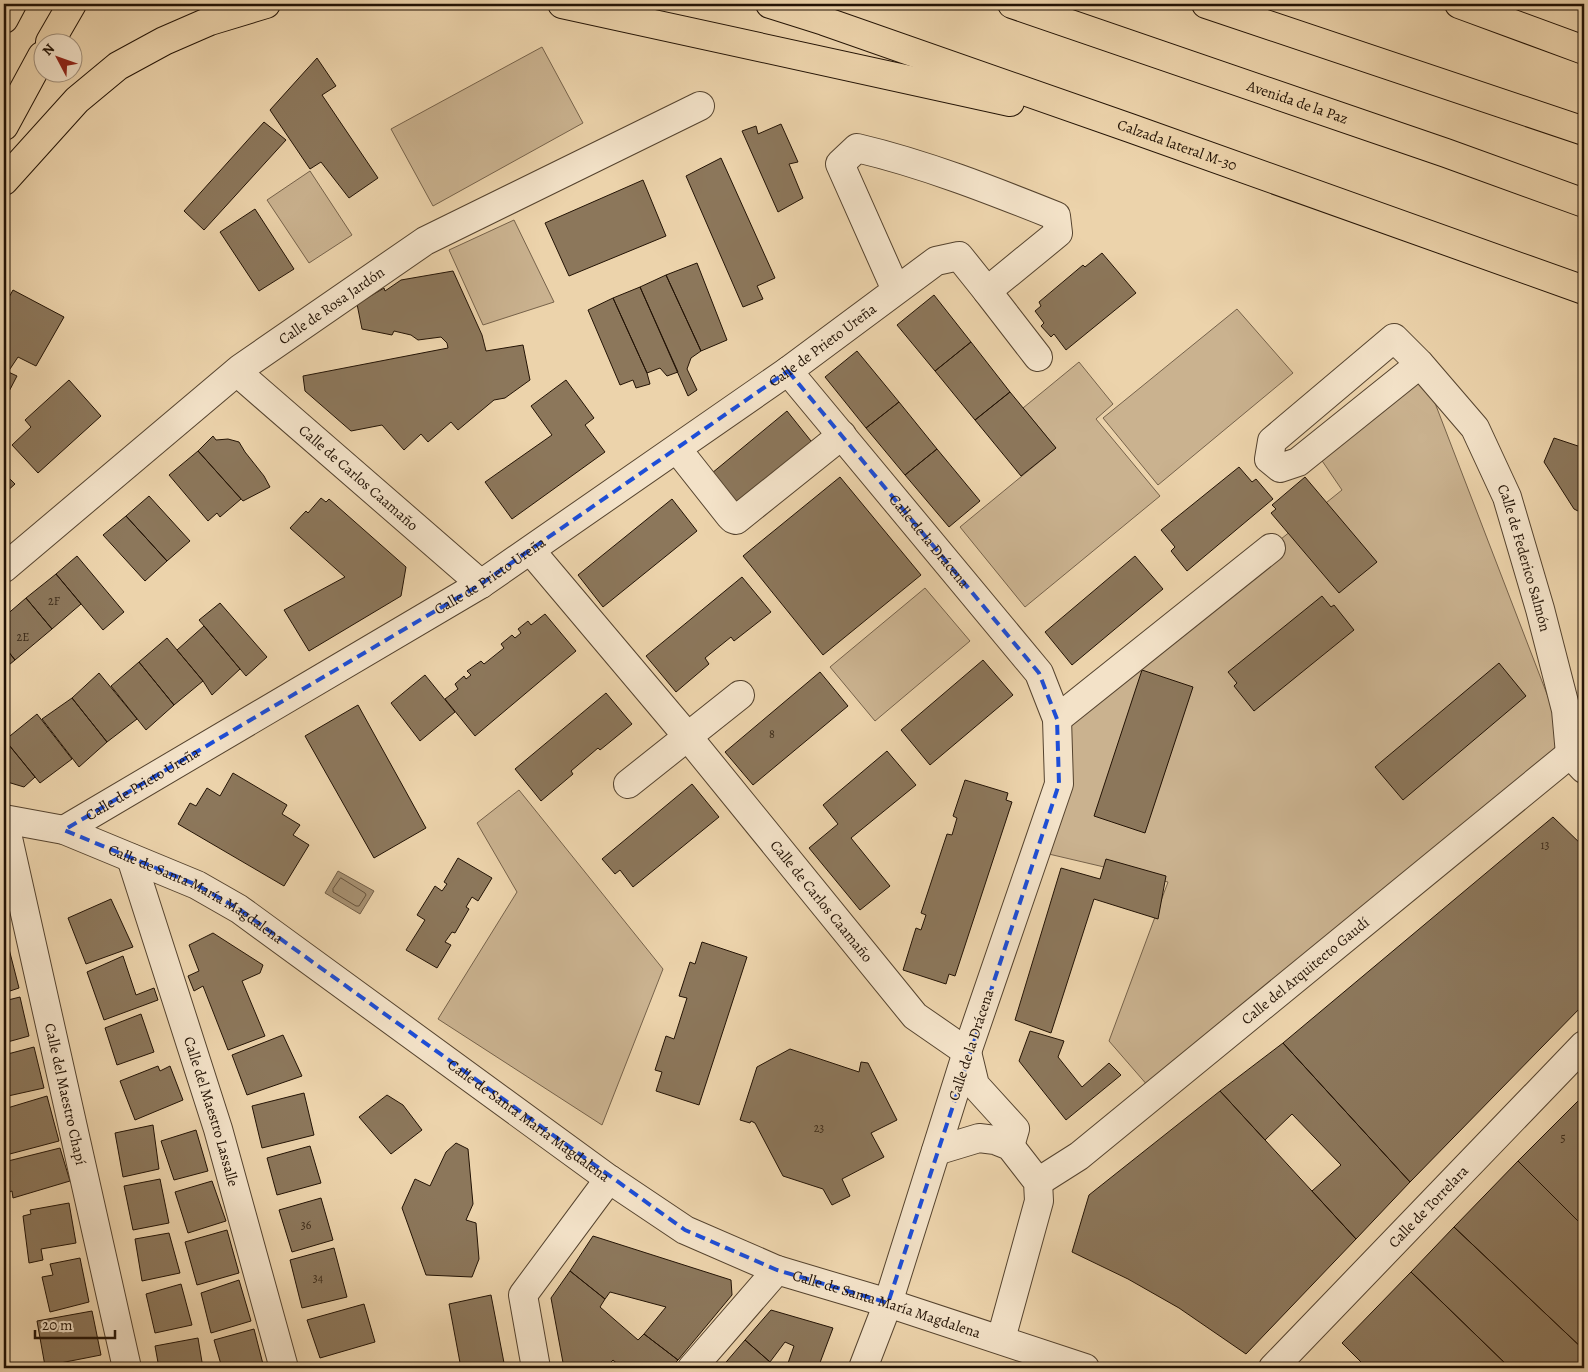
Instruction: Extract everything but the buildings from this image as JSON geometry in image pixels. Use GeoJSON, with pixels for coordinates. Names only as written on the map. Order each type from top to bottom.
{"type":"FeatureCollection","features":[{"type":"Feature","properties":{"kind":"main road"},"geometry":{"type":"LineString","coordinates":[[4,19],[12,4]]}},
{"type":"Feature","properties":{"kind":"main road"},"geometry":{"type":"LineString","coordinates":[[56,32],[72,4]]}},
{"type":"Feature","properties":{"kind":"main road"},"geometry":{"type":"LineString","coordinates":[[4,181],[77,100],[118,66],[164,40],[210,21],[266,4]]}},
{"type":"Feature","properties":{"kind":"main road"},"geometry":{"type":"LineString","coordinates":[[562,4],[1130,128]]}},
{"type":"Feature","properties":{"kind":"main road","name":"Calzada lateral M-30"},"geometry":{"type":"LineString","coordinates":[[770,4],[824,21],[1130,128],[1584,290]]}},
{"type":"Feature","properties":{"kind":"main road","name":"Avenida de la Paz"},"geometry":{"type":"LineString","coordinates":[[1012,4],[1446,153],[1584,203]]}},
{"type":"Feature","properties":{"kind":"main road"},"geometry":{"type":"LineString","coordinates":[[1206,4],[1584,131]]}},
{"type":"Feature","properties":{"kind":"main road"},"geometry":{"type":"LineString","coordinates":[[1459,4],[1584,50]]}},
{"type":"Feature","properties":{"kind":"main road"},"geometry":{"type":"LineString","coordinates":[[4,126],[32,74]]}},
{"type":"Feature","properties":{"kind":"street","name":"Calle de Rosa Jardón"},"geometry":{"type":"LineString","coordinates":[[4,568],[238,371],[425,241],[700,106]]}},
{"type":"Feature","properties":{"kind":"street"},"geometry":{"type":"LineString","coordinates":[[896,290],[840,164],[857,148],[896,157],[1056,216],[1058,232],[987,291]]}},
{"type":"Feature","properties":{"kind":"street","name":"Calle de Prieto Ureña"},"geometry":{"type":"LineString","coordinates":[[64,830],[481,584],[788,371],[936,261],[959,256],[1038,356]]}},
{"type":"Feature","properties":{"kind":"street","name":"Calle de Federico Salmón"},"geometry":{"type":"LineString","coordinates":[[1420,364],[1298,462],[1280,468],[1269,459],[1272,441],[1394,338],[1420,364],[1475,428],[1507,497],[1540,609],[1566,710],[1577,762]]}},
{"type":"Feature","properties":{"kind":"street","name":"Calle de Carlos Caamaño"},"geometry":{"type":"LineString","coordinates":[[238,371],[481,584]]}},
{"type":"Feature","properties":{"kind":"street","name":"Calle de la Drácena"},"geometry":{"type":"LineString","coordinates":[[788,371],[1039,674],[1057,719],[1059,784],[967,1052],[888,1303],[863,1368]]}},
{"type":"Feature","properties":{"kind":"street"},"geometry":{"type":"LineString","coordinates":[[677,449],[730,516],[736,520],[842,435]]}},
{"type":"Feature","properties":{"kind":"street"},"geometry":{"type":"LineString","coordinates":[[1057,719],[1271,548]]}},
{"type":"Feature","properties":{"kind":"street","name":"Calle de Carlos Caamaño"},"geometry":{"type":"LineString","coordinates":[[530,550],[688,738],[915,1016],[967,1052]]}},
{"type":"Feature","properties":{"kind":"street"},"geometry":{"type":"LineString","coordinates":[[628,784],[740,695]]}},
{"type":"Feature","properties":{"kind":"street","name":"Calle del Arquitecto Gaudí"},"geometry":{"type":"LineString","coordinates":[[1038,1182],[1087,1150],[1577,762]]}},
{"type":"Feature","properties":{"kind":"street","name":"Calle de Santa María Magdalena"},"geometry":{"type":"LineString","coordinates":[[4,819],[64,830],[197,885],[239,909],[609,1179],[685,1230],[777,1270],[888,1303],[1085,1368]]}},
{"type":"Feature","properties":{"kind":"street","name":"Calle del Maestro Chapí"},"geometry":{"type":"LineString","coordinates":[[4,819],[127,1368]]}},
{"type":"Feature","properties":{"kind":"street","name":"Calle del Maestro Lassalle"},"geometry":{"type":"LineString","coordinates":[[131,858],[218,1129],[284,1368]]}},
{"type":"Feature","properties":{"kind":"street","name":"Calle de Torrelara"},"geometry":{"type":"LineString","coordinates":[[1273,1368],[1584,1045]]}},
{"type":"Feature","properties":{"kind":"street"},"geometry":{"type":"LineString","coordinates":[[967,1052],[975,1085],[1015,1129],[1010,1146]]}},
{"type":"Feature","properties":{"kind":"street"},"geometry":{"type":"LineString","coordinates":[[936,1151],[979,1138],[995,1140],[1010,1146],[1038,1182],[1040,1201],[1001,1339]]}},
{"type":"Feature","properties":{"kind":"street"},"geometry":{"type":"LineString","coordinates":[[536,1368],[523,1295],[609,1179]]}},
{"type":"Feature","properties":{"kind":"street"},"geometry":{"type":"LineString","coordinates":[[692,1368],[777,1270]]}},
{"type":"Feature","properties":{"kind":"highlighted area"},"geometry":{"type":"Polygon","coordinates":[[[788,371],[1039,673],[1057,719],[1059,784],[888,1303],[777,1270],[685,1230],[239,909],[197,885],[64,830],[481,584],[788,371]]]}},
{"type":"Feature","properties":{"kind":"shaded area"},"geometry":{"type":"Polygon","coordinates":[[[542,47],[583,123],[433,206],[391,129],[542,47]]]}},
{"type":"Feature","properties":{"kind":"shaded area"},"geometry":{"type":"Polygon","coordinates":[[[310,171],[352,235],[309,263],[267,200],[310,171]]]}},
{"type":"Feature","properties":{"kind":"shaded area"},"geometry":{"type":"Polygon","coordinates":[[[514,220],[554,302],[483,325],[449,250],[514,220]]]}},
{"type":"Feature","properties":{"kind":"shaded area"},"geometry":{"type":"Polygon","coordinates":[[[1237,309],[1293,373],[1158,485],[1103,418],[1237,309]]]}},
{"type":"Feature","properties":{"kind":"shaded area"},"geometry":{"type":"Polygon","coordinates":[[[1079,362],[1113,404],[1096,419],[1160,496],[1025,607],[960,527],[1056,448],[1023,408],[1079,362]]]}},
{"type":"Feature","properties":{"kind":"shaded area"},"geometry":{"type":"Polygon","coordinates":[[[1420,364],[1570,754],[1155,1094],[1109,1041],[1168,882],[1036,851],[1057,719],[1342,490],[1314,449],[1420,364]]]}},
{"type":"Feature","properties":{"kind":"shaded area"},"geometry":{"type":"Polygon","coordinates":[[[925,588],[970,641],[875,721],[830,667],[925,588]]]}},
{"type":"Feature","properties":{"kind":"shaded area"},"geometry":{"type":"Polygon","coordinates":[[[519,790],[663,969],[602,1125],[438,1019],[517,892],[477,823],[519,790]]]}},
{"type":"Feature","properties":{"kind":"water"},"geometry":{"type":"Polygon","coordinates":[[[338,871],[374,891],[360,914],[325,893],[338,871]]]}}]}
